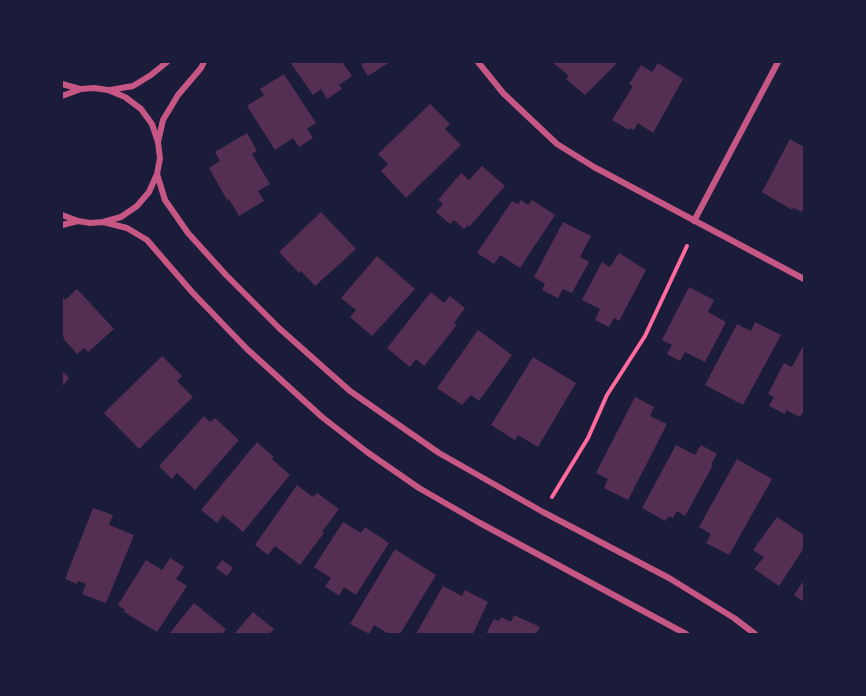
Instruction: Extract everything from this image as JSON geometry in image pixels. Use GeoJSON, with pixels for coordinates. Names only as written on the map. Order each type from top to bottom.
{"type":"FeatureCollection","features":[{"type":"Feature","properties":{"kind":"street"},"geometry":{"type":"LineString","coordinates":[[108,90],[133,86],[167,62]]}},
{"type":"Feature","properties":{"kind":"street"},"geometry":{"type":"LineString","coordinates":[[158,142],[163,120],[178,95],[204,62]]}},
{"type":"Feature","properties":{"kind":"street"},"geometry":{"type":"LineString","coordinates":[[478,62],[503,93],[557,144],[594,167],[804,279]]}},
{"type":"Feature","properties":{"kind":"street"},"geometry":{"type":"LineString","coordinates":[[694,221],[778,62]]}},
{"type":"Feature","properties":{"kind":"street"},"geometry":{"type":"LineString","coordinates":[[62,84],[81,89]]}},
{"type":"Feature","properties":{"kind":"street"},"geometry":{"type":"LineString","coordinates":[[62,96],[81,89],[94,88],[108,90],[126,97],[141,109],[152,124],[158,142],[160,158],[157,174],[149,192],[137,206],[121,217],[103,222]]}},
{"type":"Feature","properties":{"kind":"street"},"geometry":{"type":"LineString","coordinates":[[157,174],[165,200],[188,234],[279,328],[350,391],[439,453],[543,512],[669,578],[734,618],[755,634]]}},
{"type":"Feature","properties":{"kind":"street"},"geometry":{"type":"LineString","coordinates":[[62,215],[78,221]]}},
{"type":"Feature","properties":{"kind":"street"},"geometry":{"type":"LineString","coordinates":[[62,225],[78,221],[103,222],[127,228],[147,240],[192,292],[247,349],[322,417],[367,452],[419,488],[478,522],[686,634]]}},
{"type":"Feature","properties":{"kind":"path"},"geometry":{"type":"LineString","coordinates":[[552,497],[588,438],[607,395],[645,336],[687,246]]}},
{"type":"Feature","properties":{"kind":"building"},"geometry":{"type":"Polygon","coordinates":[[[290,62],[342,62],[352,76],[339,85],[342,89],[327,99],[321,89],[313,95],[290,62]]]}},
{"type":"Feature","properties":{"kind":"building"},"geometry":{"type":"Polygon","coordinates":[[[362,62],[390,62],[368,76],[361,65],[362,62]]]}},
{"type":"Feature","properties":{"kind":"building"},"geometry":{"type":"Polygon","coordinates":[[[552,62],[618,62],[585,95],[566,79],[569,76],[552,62]]]}},
{"type":"Feature","properties":{"kind":"building"},"geometry":{"type":"Polygon","coordinates":[[[658,63],[683,79],[653,133],[638,123],[634,130],[630,128],[629,130],[612,120],[633,86],[629,84],[641,65],[652,72],[658,63]]]}},
{"type":"Feature","properties":{"kind":"building"},"geometry":{"type":"Polygon","coordinates":[[[284,74],[316,123],[307,129],[313,138],[299,147],[293,138],[275,150],[247,106],[264,95],[260,89],[284,74]]]}},
{"type":"Feature","properties":{"kind":"building"},"geometry":{"type":"Polygon","coordinates":[[[430,104],[450,124],[445,129],[461,145],[406,198],[381,171],[388,164],[378,154],[430,104]]]}},
{"type":"Feature","properties":{"kind":"building"},"geometry":{"type":"Polygon","coordinates":[[[247,133],[257,151],[252,154],[270,184],[258,191],[264,201],[239,216],[209,168],[220,161],[215,152],[247,133]]]}},
{"type":"Feature","properties":{"kind":"building"},"geometry":{"type":"Polygon","coordinates":[[[790,139],[804,147],[804,207],[802,212],[793,208],[792,210],[762,192],[790,139]]]}},
{"type":"Feature","properties":{"kind":"building"},"geometry":{"type":"Polygon","coordinates":[[[482,166],[505,186],[469,227],[468,225],[464,229],[454,220],[450,224],[436,212],[443,204],[438,200],[461,173],[469,180],[482,166]]]}},
{"type":"Feature","properties":{"kind":"building"},"geometry":{"type":"Polygon","coordinates":[[[521,200],[528,205],[532,200],[555,215],[520,268],[500,255],[494,264],[477,253],[512,201],[518,204],[521,200]]]}},
{"type":"Feature","properties":{"kind":"building"},"geometry":{"type":"Polygon","coordinates":[[[321,212],[356,249],[315,286],[279,252],[321,212]]]}},
{"type":"Feature","properties":{"kind":"building"},"geometry":{"type":"Polygon","coordinates":[[[563,222],[591,236],[580,257],[589,262],[572,293],[563,289],[558,298],[542,290],[545,284],[534,277],[563,222]]]}},
{"type":"Feature","properties":{"kind":"building"},"geometry":{"type":"Polygon","coordinates":[[[619,253],[646,270],[619,321],[614,318],[609,327],[595,320],[600,309],[582,300],[602,262],[610,267],[619,253]]]}},
{"type":"Feature","properties":{"kind":"building"},"geometry":{"type":"Polygon","coordinates":[[[377,256],[415,289],[372,336],[350,317],[356,310],[341,298],[377,256]]]}},
{"type":"Feature","properties":{"kind":"building"},"geometry":{"type":"Polygon","coordinates":[[[689,287],[714,300],[708,312],[726,322],[705,362],[685,352],[680,361],[667,354],[672,345],[662,340],[689,287]]]}},
{"type":"Feature","properties":{"kind":"building"},"geometry":{"type":"Polygon","coordinates":[[[77,289],[114,329],[88,352],[84,348],[77,354],[63,338],[62,295],[65,300],[77,289]]]}},
{"type":"Feature","properties":{"kind":"building"},"geometry":{"type":"Polygon","coordinates":[[[431,292],[444,303],[450,296],[465,308],[454,323],[457,325],[424,366],[416,359],[410,367],[387,348],[431,292]]]}},
{"type":"Feature","properties":{"kind":"building"},"geometry":{"type":"Polygon","coordinates":[[[755,322],[781,335],[743,405],[705,385],[737,324],[751,331],[755,322]]]}},
{"type":"Feature","properties":{"kind":"building"},"geometry":{"type":"Polygon","coordinates":[[[478,330],[512,355],[479,401],[471,395],[462,405],[437,388],[478,330]]]}},
{"type":"Feature","properties":{"kind":"building"},"geometry":{"type":"Polygon","coordinates":[[[804,344],[804,411],[800,417],[786,410],[785,414],[769,406],[774,397],[768,394],[784,363],[792,367],[804,344]]]}},
{"type":"Feature","properties":{"kind":"building"},"geometry":{"type":"Polygon","coordinates":[[[162,356],[182,376],[177,381],[193,397],[139,449],[104,413],[162,356]]]}},
{"type":"Feature","properties":{"kind":"building"},"geometry":{"type":"Polygon","coordinates":[[[533,357],[576,383],[538,447],[518,435],[515,440],[491,425],[533,357]]]}},
{"type":"Feature","properties":{"kind":"building"},"geometry":{"type":"Polygon","coordinates":[[[62,371],[69,378],[62,387],[62,371]]]}},
{"type":"Feature","properties":{"kind":"building"},"geometry":{"type":"Polygon","coordinates":[[[635,397],[654,407],[650,416],[667,424],[628,500],[604,488],[608,479],[596,473],[635,397]]]}},
{"type":"Feature","properties":{"kind":"building"},"geometry":{"type":"Polygon","coordinates":[[[204,416],[210,422],[215,418],[239,440],[195,490],[177,473],[172,479],[159,466],[204,416]]]}},
{"type":"Feature","properties":{"kind":"building"},"geometry":{"type":"Polygon","coordinates":[[[257,442],[290,475],[243,532],[223,515],[217,523],[201,510],[257,442]]]}},
{"type":"Feature","properties":{"kind":"building"},"geometry":{"type":"Polygon","coordinates":[[[676,445],[695,455],[701,445],[717,454],[685,516],[677,511],[673,518],[669,516],[665,521],[642,508],[676,445]]]}},
{"type":"Feature","properties":{"kind":"building"},"geometry":{"type":"Polygon","coordinates":[[[737,459],[772,479],[729,555],[706,543],[711,534],[699,527],[737,459]]]}},
{"type":"Feature","properties":{"kind":"building"},"geometry":{"type":"Polygon","coordinates":[[[297,485],[313,497],[317,493],[339,509],[300,565],[275,546],[268,555],[255,545],[297,485]]]}},
{"type":"Feature","properties":{"kind":"building"},"geometry":{"type":"Polygon","coordinates":[[[93,508],[113,515],[109,525],[134,535],[106,603],[82,594],[86,584],[78,581],[77,584],[65,579],[93,508]]]}},
{"type":"Feature","properties":{"kind":"building"},"geometry":{"type":"Polygon","coordinates":[[[777,517],[804,535],[804,548],[779,586],[754,569],[764,557],[753,550],[777,517]]]}},
{"type":"Feature","properties":{"kind":"building"},"geometry":{"type":"Polygon","coordinates":[[[343,522],[361,533],[365,527],[389,543],[356,595],[344,587],[339,596],[325,586],[331,578],[314,567],[343,522]]]}},
{"type":"Feature","properties":{"kind":"building"},"geometry":{"type":"Polygon","coordinates":[[[395,549],[436,575],[400,634],[389,634],[374,625],[369,634],[350,624],[395,549]]]}},
{"type":"Feature","properties":{"kind":"building"},"geometry":{"type":"Polygon","coordinates":[[[170,558],[184,567],[176,579],[187,586],[157,632],[124,612],[125,610],[118,605],[146,560],[162,570],[170,558]]]}},
{"type":"Feature","properties":{"kind":"building"},"geometry":{"type":"Polygon","coordinates":[[[222,560],[233,568],[227,576],[216,568],[222,560]]]}},
{"type":"Feature","properties":{"kind":"building"},"geometry":{"type":"Polygon","coordinates":[[[804,580],[804,602],[794,595],[804,580]]]}},
{"type":"Feature","properties":{"kind":"building"},"geometry":{"type":"Polygon","coordinates":[[[443,586],[462,596],[465,590],[488,602],[473,634],[416,634],[443,586]]]}},
{"type":"Feature","properties":{"kind":"building"},"geometry":{"type":"Polygon","coordinates":[[[194,603],[226,629],[222,634],[169,634],[194,603]]]}},
{"type":"Feature","properties":{"kind":"building"},"geometry":{"type":"Polygon","coordinates":[[[253,612],[274,629],[269,634],[234,634],[253,612]]]}},
{"type":"Feature","properties":{"kind":"building"},"geometry":{"type":"Polygon","coordinates":[[[514,615],[540,627],[536,634],[486,634],[494,619],[499,621],[501,617],[511,622],[514,615]]]}}]}
